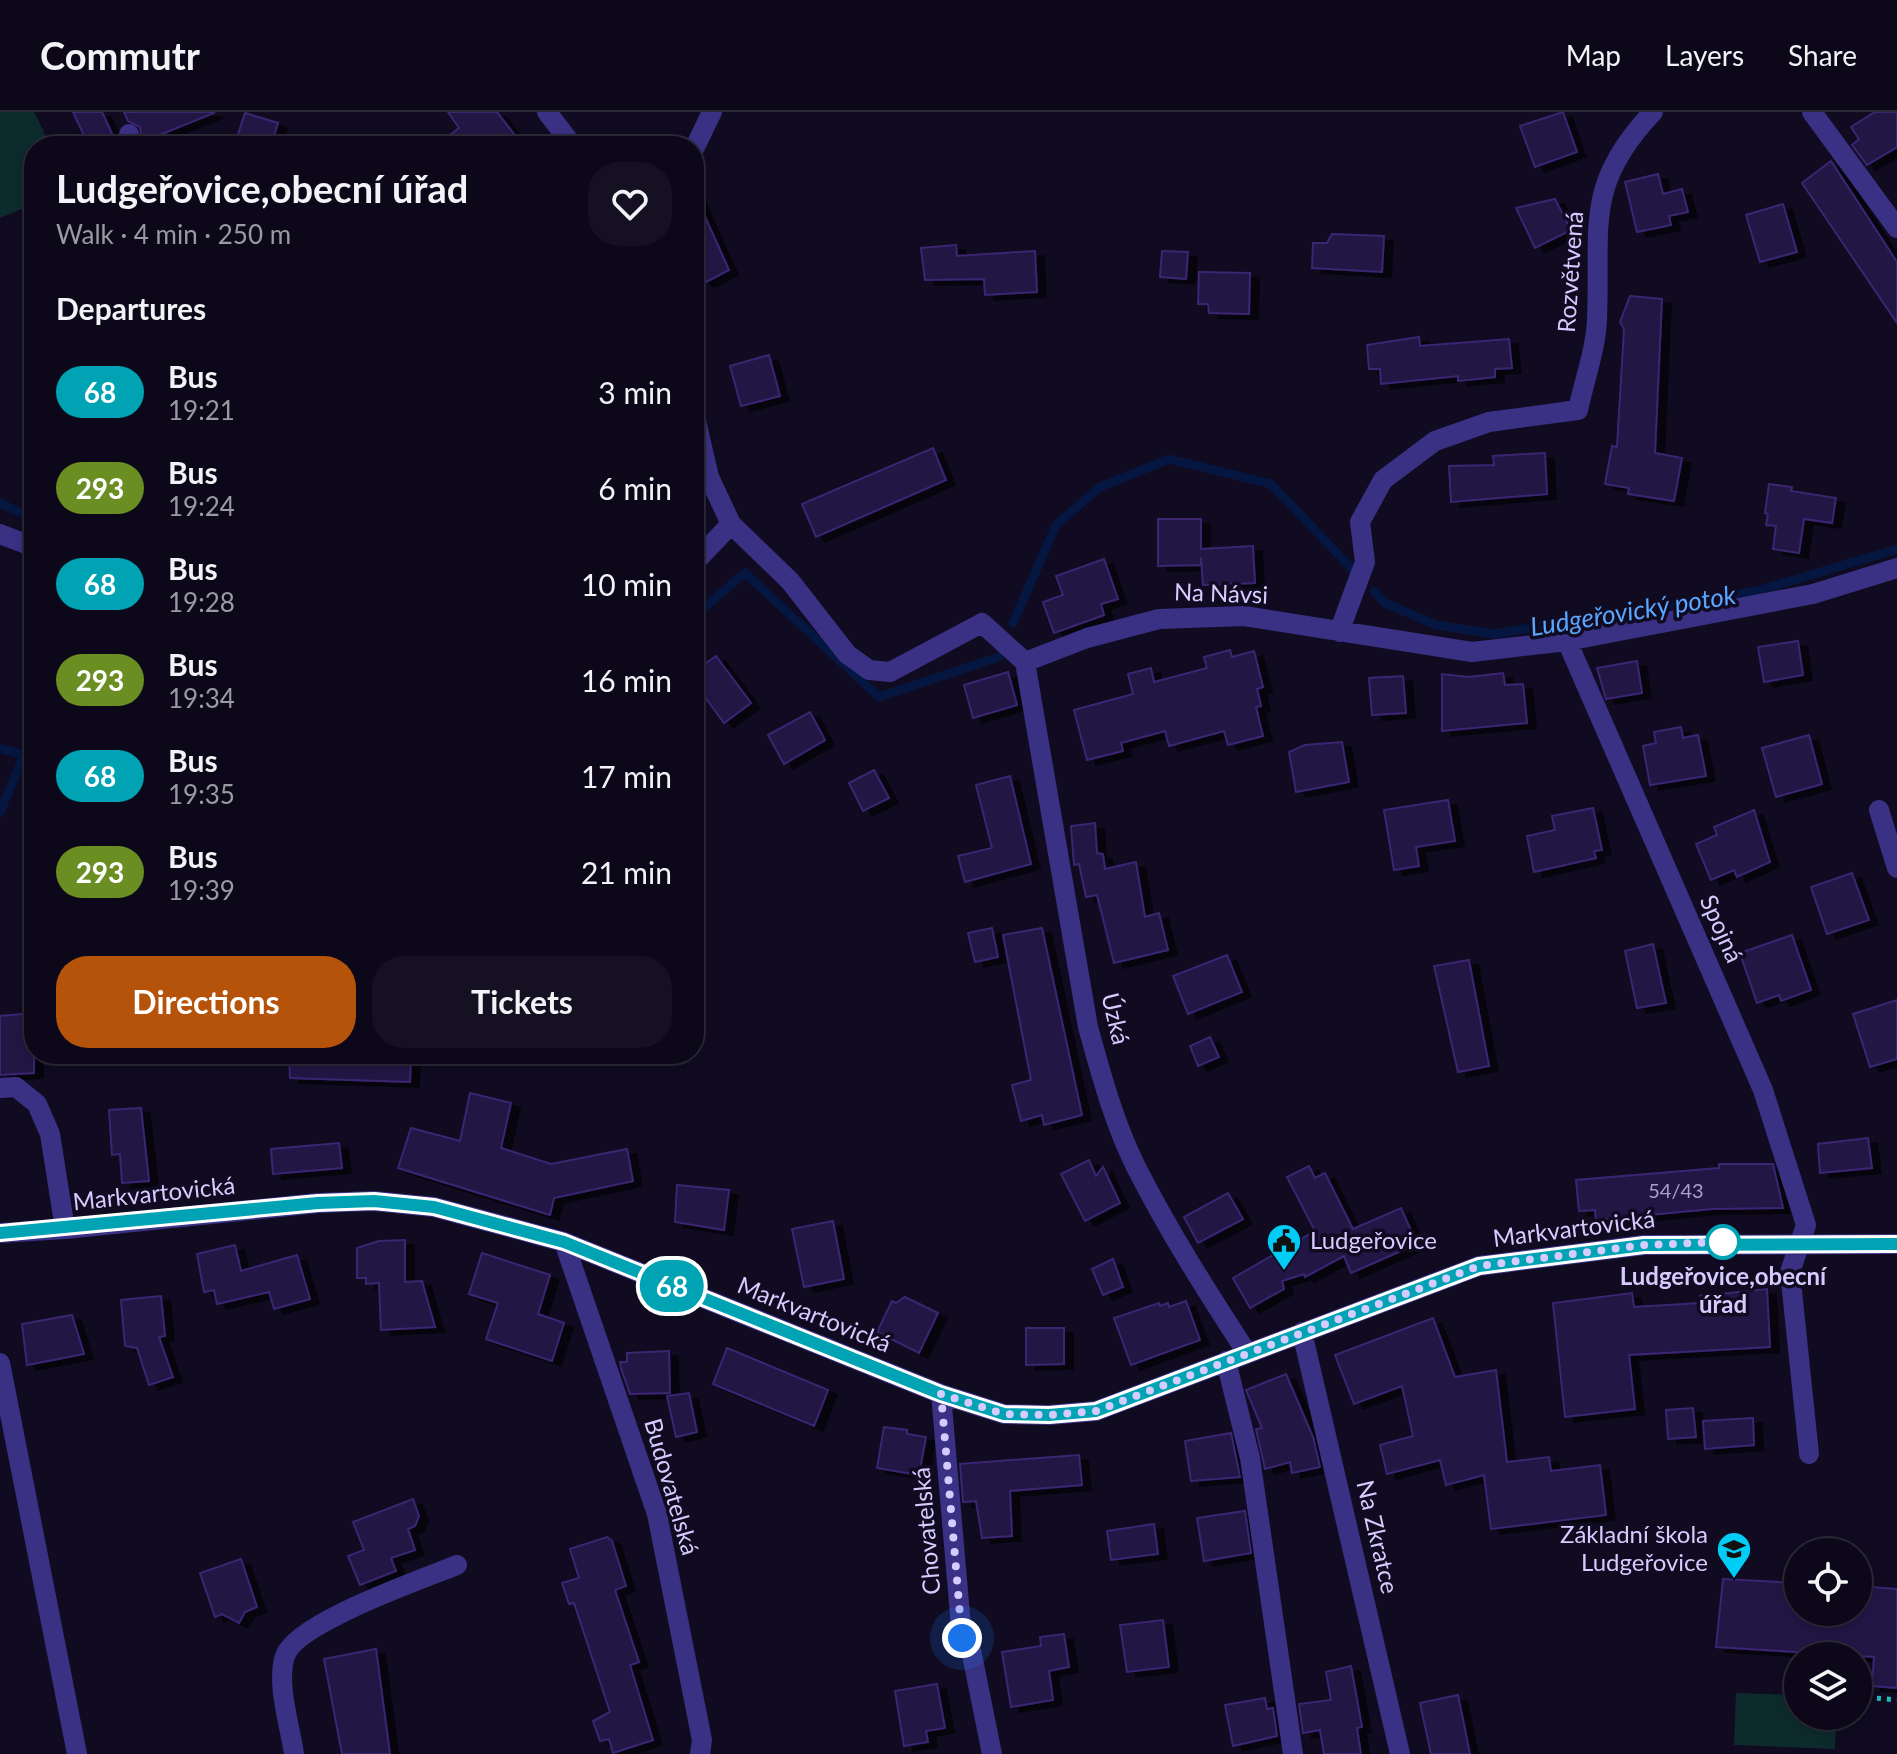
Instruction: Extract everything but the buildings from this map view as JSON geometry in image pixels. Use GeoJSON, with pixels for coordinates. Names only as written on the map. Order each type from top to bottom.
{"type":"FeatureCollection","features":[{"type":"Feature","properties":{"kind":"street"},"geometry":{"type":"LineString","coordinates":[[547,112],[565,136]]}},
{"type":"Feature","properties":{"kind":"street"},"geometry":{"type":"LineString","coordinates":[[700,136],[712,112]]}},
{"type":"Feature","properties":{"kind":"street","name":"Rozvětvená"},"geometry":{"type":"LineString","coordinates":[[1339,632],[1365,562],[1360,522],[1383,480],[1435,441],[1489,422],[1578,410],[1597,323],[1597,225],[1606,174],[1631,135],[1653,112]]}},
{"type":"Feature","properties":{"kind":"street"},"geometry":{"type":"LineString","coordinates":[[1812,112],[1897,228]]}},
{"type":"Feature","properties":{"kind":"street"},"geometry":{"type":"LineString","coordinates":[[704,455],[709,477],[731,524],[790,581],[847,654],[869,670],[890,672],[982,623],[1025,662]]}},
{"type":"Feature","properties":{"kind":"street"},"geometry":{"type":"LineString","coordinates":[[704,552],[731,524]]}},
{"type":"Feature","properties":{"kind":"street"},"geometry":{"type":"LineString","coordinates":[[0,534],[24,543]]}},
{"type":"Feature","properties":{"kind":"street","name":"Na Návsi"},"geometry":{"type":"LineString","coordinates":[[1025,662],[1087,638],[1159,619],[1244,616],[1472,652],[1567,641],[1813,594],[1897,568]]}},
{"type":"Feature","properties":{"kind":"street","name":"Spojná"},"geometry":{"type":"LineString","coordinates":[[1567,641],[1763,1090],[1806,1225],[1790,1272],[1809,1454]]}},
{"type":"Feature","properties":{"kind":"street","name":"Úzká"},"geometry":{"type":"LineString","coordinates":[[1025,662],[1088,1027],[1103,1079],[1136,1165],[1183,1254],[1247,1353]]}},
{"type":"Feature","properties":{"kind":"street"},"geometry":{"type":"LineString","coordinates":[[1879,810],[1897,868]]}},
{"type":"Feature","properties":{"kind":"street"},"geometry":{"type":"LineString","coordinates":[[0,1088],[16,1087],[37,1104],[50,1134],[65,1229]]}},
{"type":"Feature","properties":{"kind":"street","name":"Markvartovická"},"geometry":{"type":"LineString","coordinates":[[0,1233],[318,1203],[374,1201],[434,1207],[564,1242],[941,1394],[1004,1414],[1049,1415],[1096,1411],[1479,1266],[1644,1245],[1897,1244]]}},
{"type":"Feature","properties":{"kind":"street","name":"Budovatelská"},"geometry":{"type":"LineString","coordinates":[[564,1242],[657,1514],[702,1740],[700,1754]]}},
{"type":"Feature","properties":{"kind":"street","name":"Na Zkratce"},"geometry":{"type":"LineString","coordinates":[[1302,1332],[1400,1754]]}},
{"type":"Feature","properties":{"kind":"street"},"geometry":{"type":"LineString","coordinates":[[1226,1361],[1250,1458],[1293,1754]]}},
{"type":"Feature","properties":{"kind":"street"},"geometry":{"type":"LineString","coordinates":[[0,1363],[77,1754]]}},
{"type":"Feature","properties":{"kind":"street","name":"Chovatelská"},"geometry":{"type":"LineString","coordinates":[[941,1394],[965,1642],[970,1645],[992,1754]]}},
{"type":"Feature","properties":{"kind":"street"},"geometry":{"type":"LineString","coordinates":[[294,1754],[282,1671],[290,1645],[318,1624],[457,1565]]}},
{"type":"Feature","properties":{"kind":"path"},"geometry":{"type":"LineString","coordinates":[[1872,1698],[1897,1700]]}},
{"type":"Feature","properties":{"kind":"green space"},"geometry":{"type":"Polygon","coordinates":[[[0,112],[34,112],[46,136],[24,136],[24,208],[0,218],[0,112]]]}},
{"type":"Feature","properties":{"kind":"green space"},"geometry":{"type":"Polygon","coordinates":[[[1736,1693],[1784,1695],[1784,1730],[1836,1730],[1835,1749],[1734,1745],[1736,1693]]]}},
{"type":"Feature","properties":{"kind":"waterway","name":"Ludgeřovický potok"},"geometry":{"type":"LineString","coordinates":[[1013,623],[1056,525],[1100,487],[1169,459],[1271,484],[1353,570]]}},
{"type":"Feature","properties":{"kind":"waterway","name":"Ludgeřovický potok"},"geometry":{"type":"LineString","coordinates":[[0,503],[24,514]]}},
{"type":"Feature","properties":{"kind":"waterway","name":"Ludgeřovický potok"},"geometry":{"type":"LineString","coordinates":[[1374,591],[1385,603],[1436,625],[1494,634],[1757,591],[1897,549]]}},
{"type":"Feature","properties":{"kind":"waterway","name":"Ludgeřovický potok"},"geometry":{"type":"LineString","coordinates":[[704,608],[745,573],[879,697],[999,657]]}},
{"type":"Feature","properties":{"kind":"waterway"},"geometry":{"type":"LineString","coordinates":[[0,748],[24,755]]}},
{"type":"Feature","properties":{"kind":"waterway"},"geometry":{"type":"LineString","coordinates":[[0,812],[24,755]]}},
{"type":"Feature","properties":{"kind":"bus line","name":"68"},"geometry":{"type":"LineString","coordinates":[[0,1233],[318,1203],[374,1201],[434,1207],[486,1218],[564,1242],[941,1394],[1004,1414],[1049,1415],[1096,1411],[1479,1266],[1644,1245],[1721,1242],[1897,1244]]}},
{"type":"Feature","properties":{"kind":"place","name":"Ludgeřovice,obecní úřad"},"geometry":{"type":"Point","coordinates":[1723,1242]}},
{"type":"Feature","properties":{"kind":"place","name":"Ludgeřovice"},"geometry":{"type":"Point","coordinates":[1284,1272]}},
{"type":"Feature","properties":{"kind":"place","name":"Základní škola Ludgeřovice"},"geometry":{"type":"Point","coordinates":[1734,1580]}},
{"type":"Feature","properties":{"kind":"route"},"geometry":{"type":"LineString","coordinates":[[962,1638],[941,1394],[1004,1414],[1049,1415],[1096,1411],[1479,1266],[1644,1245],[1723,1242]]}}]}
